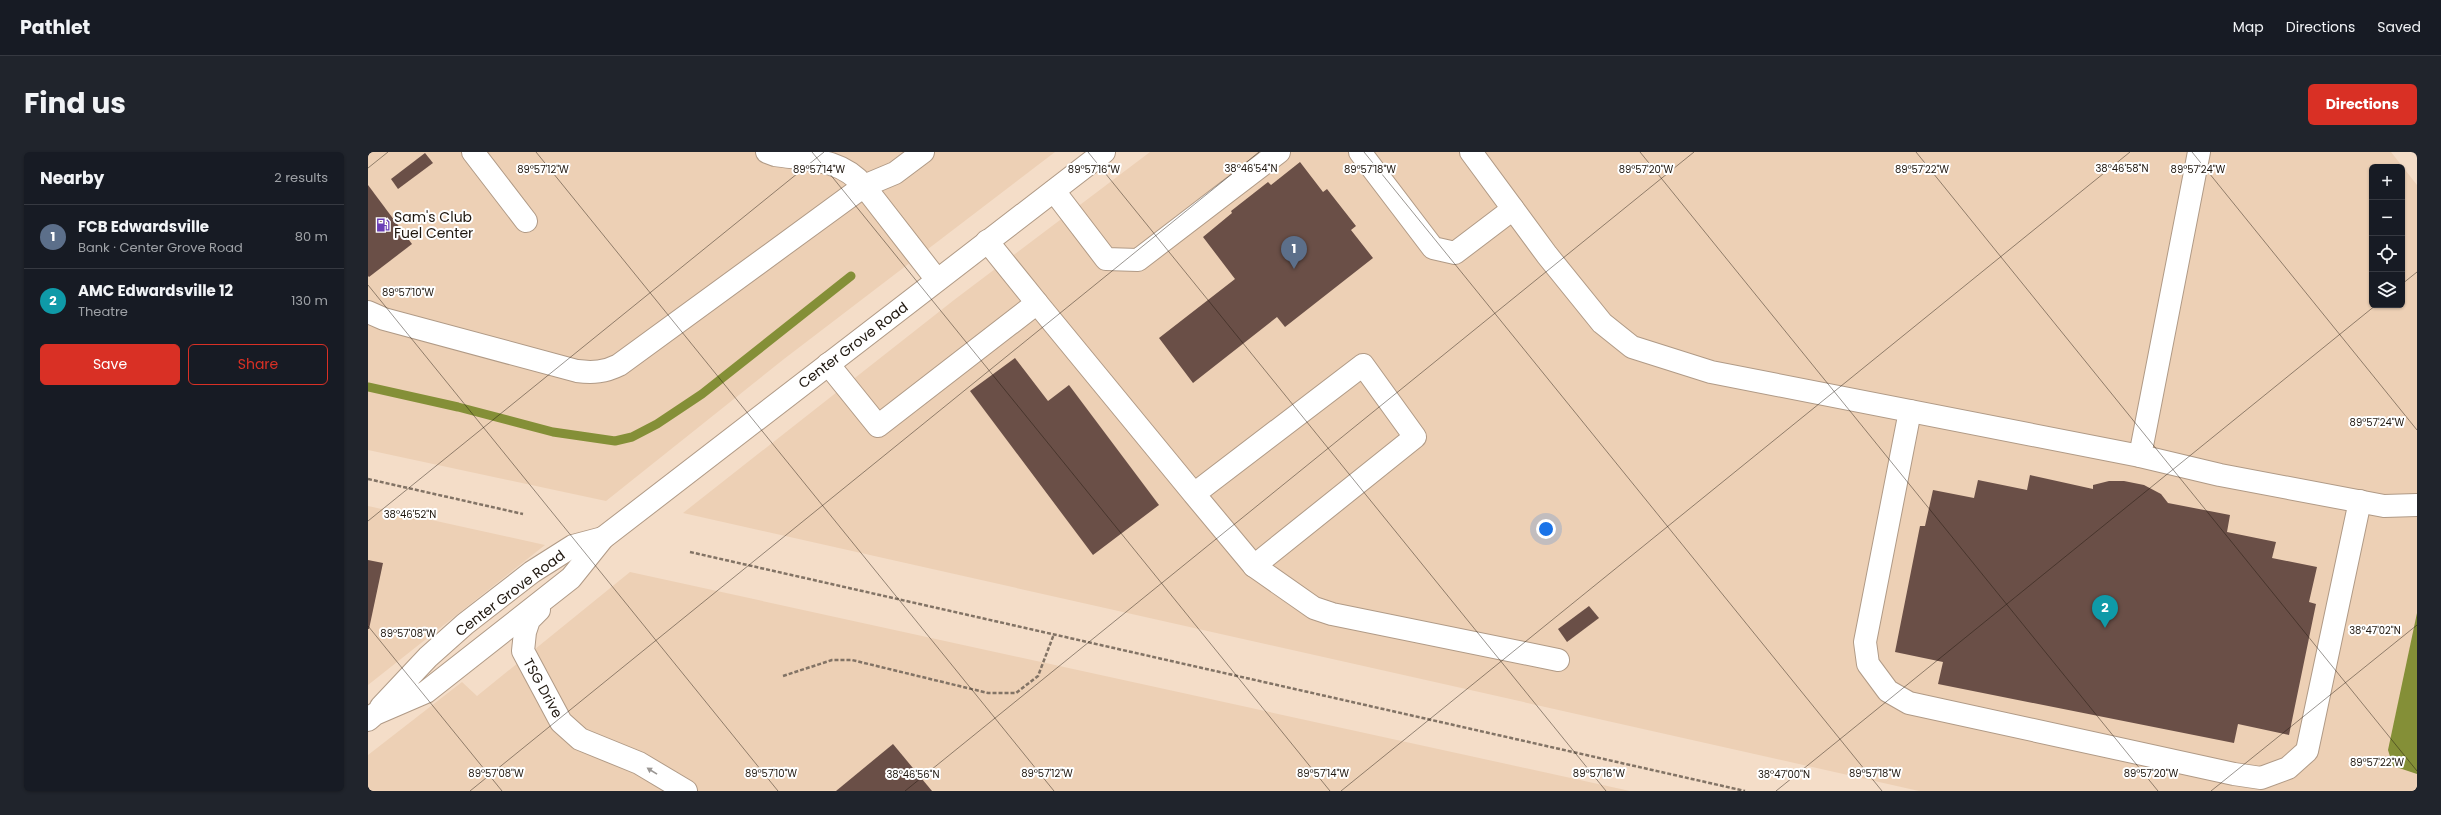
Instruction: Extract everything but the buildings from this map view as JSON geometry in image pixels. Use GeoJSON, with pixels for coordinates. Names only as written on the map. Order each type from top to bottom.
{"type":"FeatureCollection","features":[{"type":"Feature","properties":{"kind":"street"},"geometry":{"type":"LineString","coordinates":[[473,152],[526,221]]}},
{"type":"Feature","properties":{"kind":"street"},"geometry":{"type":"LineString","coordinates":[[767,152],[841,166],[864,186],[937,280]]}},
{"type":"Feature","properties":{"kind":"street"},"geometry":{"type":"LineString","coordinates":[[368,312],[384,319],[577,371],[589,373],[610,370],[619,365],[864,186],[895,173],[923,152]]}},
{"type":"Feature","properties":{"kind":"street","name":"Center Grove Road"},"geometry":{"type":"LineString","coordinates":[[370,714],[426,692],[571,578],[603,538],[1104,152]]}},
{"type":"Feature","properties":{"kind":"street"},"geometry":{"type":"LineString","coordinates":[[1054,191],[1106,259],[1138,260],[1279,152]]}},
{"type":"Feature","properties":{"kind":"street"},"geometry":{"type":"LineString","coordinates":[[1360,152],[1433,248],[1455,252],[1513,209]]}},
{"type":"Feature","properties":{"kind":"street"},"geometry":{"type":"LineString","coordinates":[[1471,152],[1513,209],[1602,323],[1632,347],[1711,372],[2140,456],[2220,475],[2384,506],[2417,506]]}},
{"type":"Feature","properties":{"kind":"street"},"geometry":{"type":"LineString","coordinates":[[2140,456],[2199,152]]}},
{"type":"Feature","properties":{"kind":"street"},"geometry":{"type":"LineString","coordinates":[[988,241],[1037,303],[1254,566],[1314,608],[1332,614],[1558,660]]}},
{"type":"Feature","properties":{"kind":"street"},"geometry":{"type":"LineString","coordinates":[[828,364],[878,426],[1037,303]]}},
{"type":"Feature","properties":{"kind":"street"},"geometry":{"type":"LineString","coordinates":[[1194,494],[1364,365],[1415,437],[1254,566]]}},
{"type":"Feature","properties":{"kind":"street"},"geometry":{"type":"LineString","coordinates":[[1910,411],[1865,642],[1868,664],[1888,690],[1909,703],[2234,774],[2261,778],[2288,768],[2307,751],[2360,501]]}},
{"type":"Feature","properties":{"kind":"street","name":"Center Grove Road"},"geometry":{"type":"LineString","coordinates":[[370,714],[428,657],[466,624],[532,572],[573,546],[603,538]]}},
{"type":"Feature","properties":{"kind":"street","name":"TSG Drive"},"geometry":{"type":"LineString","coordinates":[[571,578],[529,620],[525,632],[523,651],[525,657],[561,722],[580,739],[639,763],[686,791]]}},
{"type":"Feature","properties":{"kind":"path"},"geometry":{"type":"LineString","coordinates":[[368,479],[523,514]]}},
{"type":"Feature","properties":{"kind":"path"},"geometry":{"type":"LineString","coordinates":[[690,552],[1745,791]]}},
{"type":"Feature","properties":{"kind":"path"},"geometry":{"type":"LineString","coordinates":[[783,676],[832,660],[852,660],[988,693],[1016,693],[1038,676],[1054,634]]}},
{"type":"Feature","properties":{"kind":"shaded area"},"geometry":{"type":"Polygon","coordinates":[[[368,152],[1055,152],[784,359],[606,501],[368,450],[368,152]]]}},
{"type":"Feature","properties":{"kind":"shaded area"},"geometry":{"type":"Polygon","coordinates":[[[1150,152],[2391,152],[2400,164],[2369,164],[2369,308],[2405,308],[2405,170],[2417,185],[2417,791],[1919,791],[683,513],[954,300],[1150,152]]]}},
{"type":"Feature","properties":{"kind":"shaded area"},"geometry":{"type":"Polygon","coordinates":[[[368,506],[545,545],[368,685],[368,506]]]}},
{"type":"Feature","properties":{"kind":"shaded area"},"geometry":{"type":"Polygon","coordinates":[[[630,572],[1630,791],[368,791],[368,755],[462,682],[477,696],[630,572]]]}},
{"type":"Feature","properties":{"kind":"shaded area"},"geometry":{"type":"Polygon","coordinates":[[[2417,613],[2417,774],[2393,766],[2388,750],[2417,613]]]}},
{"type":"Feature","properties":{"kind":"waterway"},"geometry":{"type":"LineString","coordinates":[[368,387],[458,407],[553,432],[615,441],[632,437],[657,424],[702,394],[851,276]]}},
{"type":"Feature","properties":{"kind":"place","name":"Sam's Club Fuel Center"},"geometry":{"type":"Point","coordinates":[383,225]}},
{"type":"Feature","properties":{"kind":"place","name":"FCB Edwardsville"},"geometry":{"type":"Point","coordinates":[1294,269]}},
{"type":"Feature","properties":{"kind":"place","name":"AMC Edwardsville 12"},"geometry":{"type":"Point","coordinates":[2105,628]}}]}
